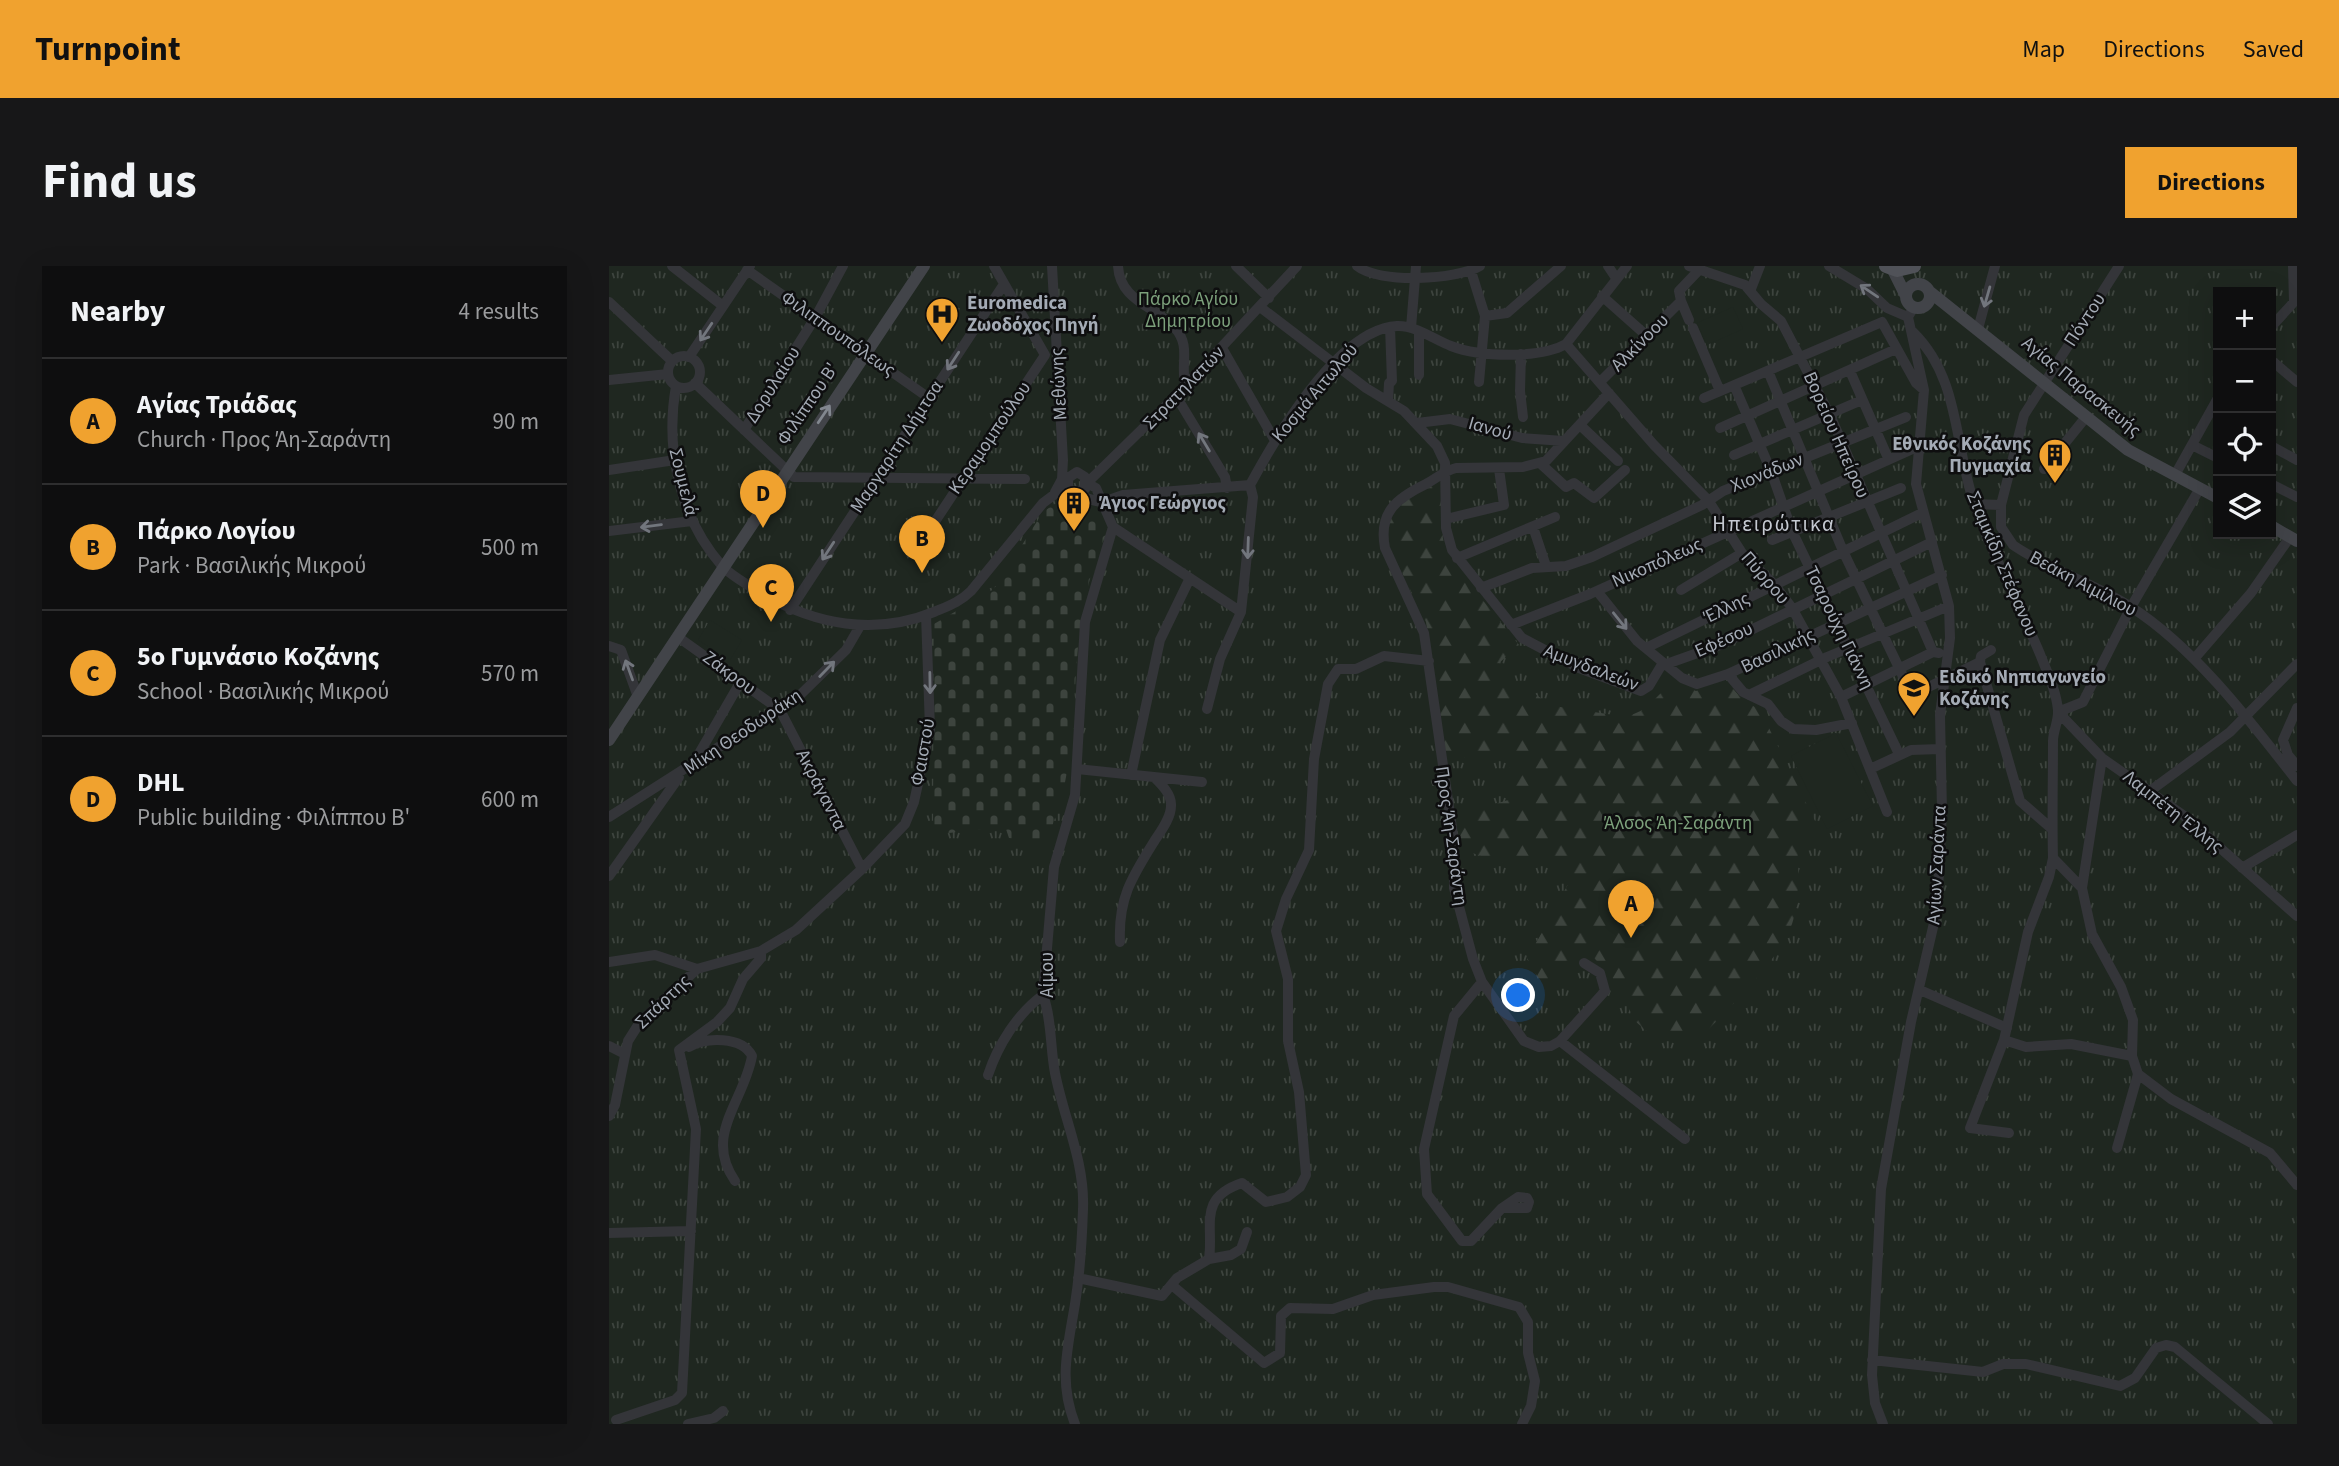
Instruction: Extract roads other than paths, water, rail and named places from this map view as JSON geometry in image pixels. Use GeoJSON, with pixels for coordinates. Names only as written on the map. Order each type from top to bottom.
{"type":"FeatureCollection","features":[{"type":"Feature","properties":{"kind":"main road","name":"Φιλίππου Β'"},"geometry":{"type":"LineString","coordinates":[[609,740],[924,266]]}},
{"type":"Feature","properties":{"kind":"main road"},"geometry":{"type":"LineString","coordinates":[[1889,267],[1915,266],[1919,301]]}},
{"type":"Feature","properties":{"kind":"main road"},"geometry":{"type":"LineString","coordinates":[[1889,267],[1919,301]]}},
{"type":"Feature","properties":{"kind":"main road","name":"Αγίας Παρασκευής"},"geometry":{"type":"LineString","coordinates":[[1919,301],[1943,302],[2128,450],[2213,495]]}},
{"type":"Feature","properties":{"kind":"main road"},"geometry":{"type":"LineString","coordinates":[[2276,529],[2293,539]]}},
{"type":"Feature","properties":{"kind":"street"},"geometry":{"type":"LineString","coordinates":[[672,266],[723,306]]}},
{"type":"Feature","properties":{"kind":"street","name":"Δορυλαίου"},"geometry":{"type":"LineString","coordinates":[[744,430],[815,318],[843,266]]}},
{"type":"Feature","properties":{"kind":"street"},"geometry":{"type":"LineString","coordinates":[[994,266],[1004,284]]}},
{"type":"Feature","properties":{"kind":"street","name":"Μεθώνης"},"geometry":{"type":"LineString","coordinates":[[1052,266],[1063,460],[1062,480],[1055,492]]}},
{"type":"Feature","properties":{"kind":"street"},"geometry":{"type":"LineString","coordinates":[[1118,266],[1125,289],[1132,298],[1169,323],[1181,336],[1186,352],[1183,371],[1186,386]]}},
{"type":"Feature","properties":{"kind":"street"},"geometry":{"type":"LineString","coordinates":[[1236,266],[1269,298]]}},
{"type":"Feature","properties":{"kind":"street","name":"Στρατηλατών"},"geometry":{"type":"LineString","coordinates":[[1085,479],[1097,476],[1223,348],[1297,266]]}},
{"type":"Feature","properties":{"kind":"street"},"geometry":{"type":"LineString","coordinates":[[1357,266],[1369,272],[1417,278],[1476,269],[1485,316],[1484,352],[1479,382]]}},
{"type":"Feature","properties":{"kind":"street"},"geometry":{"type":"LineString","coordinates":[[1416,266],[1415,330],[1419,375]]}},
{"type":"Feature","properties":{"kind":"street"},"geometry":{"type":"LineString","coordinates":[[1485,316],[1507,313],[1561,266]]}},
{"type":"Feature","properties":{"kind":"street"},"geometry":{"type":"LineString","coordinates":[[1608,266],[1616,278]]}},
{"type":"Feature","properties":{"kind":"street"},"geometry":{"type":"LineString","coordinates":[[1415,330],[1455,348],[1521,354],[1555,350],[1566,344],[1627,266]]}},
{"type":"Feature","properties":{"kind":"street"},"geometry":{"type":"LineString","coordinates":[[1751,289],[1760,266]]}},
{"type":"Feature","properties":{"kind":"street"},"geometry":{"type":"LineString","coordinates":[[1829,266],[1867,289],[1887,308],[1919,301]]}},
{"type":"Feature","properties":{"kind":"street"},"geometry":{"type":"LineString","coordinates":[[1977,329],[1995,266]]}},
{"type":"Feature","properties":{"kind":"street","name":"Πόντου"},"geometry":{"type":"LineString","coordinates":[[2001,505],[2024,415],[2119,266]]}},
{"type":"Feature","properties":{"kind":"street"},"geometry":{"type":"LineString","coordinates":[[2293,266],[2297,271]]}},
{"type":"Feature","properties":{"kind":"street"},"geometry":{"type":"LineString","coordinates":[[2276,322],[2294,302],[2293,266]]}},
{"type":"Feature","properties":{"kind":"street"},"geometry":{"type":"LineString","coordinates":[[672,361],[689,357],[749,268]]}},
{"type":"Feature","properties":{"kind":"street","name":"Φιλιππουπόλεως"},"geometry":{"type":"LineString","coordinates":[[749,268],[929,398]]}},
{"type":"Feature","properties":{"kind":"street","name":"Βορείου Ηπείρου"},"geometry":{"type":"LineString","coordinates":[[1694,268],[1734,280],[1751,289],[1761,304],[1781,321],[1830,415],[1865,502],[1933,652]]}},
{"type":"Feature","properties":{"kind":"street","name":"Αλκίνοου"},"geometry":{"type":"LineString","coordinates":[[1600,382],[1681,301],[1679,291],[1694,268]]}},
{"type":"Feature","properties":{"kind":"street","name":"Κεραμομπούλου"},"geometry":{"type":"LineString","coordinates":[[936,520],[1045,355],[1004,284]]}},
{"type":"Feature","properties":{"kind":"street","name":"Μαργαρίτη Δήμτσα"},"geometry":{"type":"LineString","coordinates":[[790,610],[1004,284]]}},
{"type":"Feature","properties":{"kind":"street"},"geometry":{"type":"LineString","coordinates":[[1602,296],[1647,337]]}},
{"type":"Feature","properties":{"kind":"street"},"geometry":{"type":"LineString","coordinates":[[1681,301],[1720,391]]}},
{"type":"Feature","properties":{"kind":"street","name":"Αγίων Σαράντα"},"geometry":{"type":"LineString","coordinates":[[1883,1424],[1873,1395],[1871,1360],[1881,1189],[1938,900],[1942,811],[1940,749],[1943,681],[1948,654],[1949,606],[1916,484],[1917,447],[1924,390],[1913,332],[1919,301]]}},
{"type":"Feature","properties":{"kind":"street"},"geometry":{"type":"LineString","coordinates":[[609,302],[672,361]]}},
{"type":"Feature","properties":{"kind":"street"},"geometry":{"type":"LineString","coordinates":[[1261,307],[1366,388],[1417,423],[1437,446],[1446,471],[1449,544],[1457,558],[1511,625]]}},
{"type":"Feature","properties":{"kind":"street"},"geometry":{"type":"LineString","coordinates":[[1704,398],[1882,322],[1918,387],[1924,390]]}},
{"type":"Feature","properties":{"kind":"street"},"geometry":{"type":"LineString","coordinates":[[1388,401],[1389,383],[1392,381],[1390,327]]}},
{"type":"Feature","properties":{"kind":"street","name":"Κοσμά Αιτωλού"},"geometry":{"type":"LineString","coordinates":[[1207,709],[1220,659],[1241,612],[1253,497],[1250,485],[1274,439],[1334,362],[1362,337],[1390,327],[1415,330]]}},
{"type":"Feature","properties":{"kind":"street","name":"Σταμκίδη Στέφανου"},"geometry":{"type":"LineString","coordinates":[[1913,332],[1928,347],[1942,371],[1951,398],[1959,446],[1974,503],[2031,632],[2053,688],[2058,712],[2053,737],[2053,858],[2049,877],[2028,932],[2004,1040],[1970,1128],[2009,1133]]}},
{"type":"Feature","properties":{"kind":"street","name":"Πύρρου"},"geometry":{"type":"LineString","coordinates":[[1566,344],[1708,500],[1742,553],[1775,584],[1792,608],[1841,697],[1887,812]]}},
{"type":"Feature","properties":{"kind":"street"},"geometry":{"type":"LineString","coordinates":[[1223,348],[1274,439]]}},
{"type":"Feature","properties":{"kind":"street"},"geometry":{"type":"LineString","coordinates":[[1720,428],[1896,349]]}},
{"type":"Feature","properties":{"kind":"street"},"geometry":{"type":"LineString","coordinates":[[1521,354],[1520,391],[1523,417]]}},
{"type":"Feature","properties":{"kind":"street"},"geometry":{"type":"LineString","coordinates":[[689,357],[698,365],[695,383]]}},
{"type":"Feature","properties":{"kind":"street"},"geometry":{"type":"LineString","coordinates":[[668,374],[672,361]]}},
{"type":"Feature","properties":{"kind":"street"},"geometry":{"type":"LineString","coordinates":[[2276,364],[2297,382]]}},
{"type":"Feature","properties":{"kind":"street"},"geometry":{"type":"LineString","coordinates":[[1767,371],[1843,551],[1912,695],[1980,662]]}},
{"type":"Feature","properties":{"kind":"street"},"geometry":{"type":"LineString","coordinates":[[1850,371],[1888,458]]}},
{"type":"Feature","properties":{"kind":"street"},"geometry":{"type":"LineString","coordinates":[[609,380],[668,374]]}},
{"type":"Feature","properties":{"kind":"street"},"geometry":{"type":"LineString","coordinates":[[668,374],[676,386],[686,388],[695,383]]}},
{"type":"Feature","properties":{"kind":"street"},"geometry":{"type":"LineString","coordinates":[[695,383],[786,471],[801,479],[1025,479]]}},
{"type":"Feature","properties":{"kind":"street","name":"Τσαρούχη Γιάννη"},"geometry":{"type":"LineString","coordinates":[[1734,385],[1771,471],[1792,531],[1899,754]]}},
{"type":"Feature","properties":{"kind":"street","name":"Σουμελά"},"geometry":{"type":"LineString","coordinates":[[676,386],[671,419],[675,460],[692,522],[724,568]]}},
{"type":"Feature","properties":{"kind":"street"},"geometry":{"type":"LineString","coordinates":[[1446,471],[1456,468],[1499,469],[1541,464],[1609,393]]}},
{"type":"Feature","properties":{"kind":"street"},"geometry":{"type":"LineString","coordinates":[[1176,396],[1225,477],[1227,488]]}},
{"type":"Feature","properties":{"kind":"street"},"geometry":{"type":"LineString","coordinates":[[1734,455],[1862,400]]}},
{"type":"Feature","properties":{"kind":"street"},"geometry":{"type":"LineString","coordinates":[[2044,469],[2085,416]]}},
{"type":"Feature","properties":{"kind":"street"},"geometry":{"type":"LineString","coordinates":[[2175,475],[2213,416]]}},
{"type":"Feature","properties":{"kind":"street","name":"Χιονάδων"},"geometry":{"type":"LineString","coordinates":[[1481,588],[1546,566],[1566,566],[1592,557],[1771,471],[1906,417]]}},
{"type":"Feature","properties":{"kind":"street","name":"Ιανού"},"geometry":{"type":"LineString","coordinates":[[1417,423],[1450,419],[1522,438],[1564,441]]}},
{"type":"Feature","properties":{"kind":"street"},"geometry":{"type":"LineString","coordinates":[[1580,425],[1618,461]]}},
{"type":"Feature","properties":{"kind":"street"},"geometry":{"type":"LineString","coordinates":[[2192,445],[2213,456]]}},
{"type":"Feature","properties":{"kind":"street","name":"Νικοπόλεως"},"geometry":{"type":"LineString","coordinates":[[1511,625],[1597,591],[1853,473],[1917,447]]}},
{"type":"Feature","properties":{"kind":"street"},"geometry":{"type":"LineString","coordinates":[[2276,449],[2297,460]]}},
{"type":"Feature","properties":{"kind":"street"},"geometry":{"type":"LineString","coordinates":[[609,470],[675,460]]}},
{"type":"Feature","properties":{"kind":"street"},"geometry":{"type":"LineString","coordinates":[[1063,460],[1085,479],[1103,502],[1113,527],[1241,612]]}},
{"type":"Feature","properties":{"kind":"street"},"geometry":{"type":"LineString","coordinates":[[1541,464],[1566,487],[1574,483],[1594,498],[1625,470]]}},
{"type":"Feature","properties":{"kind":"street"},"geometry":{"type":"LineString","coordinates":[[1446,519],[1504,505],[1499,469]]}},
{"type":"Feature","properties":{"kind":"street","name":"Προς Άη-Σαράντη"},"geometry":{"type":"LineString","coordinates":[[1446,471],[1394,502],[1384,522],[1383,535],[1393,566],[1420,620],[1429,661],[1442,772],[1454,842],[1454,888],[1482,982],[1524,1041],[1539,1047],[1552,1046],[1560,1041]]}},
{"type":"Feature","properties":{"kind":"street"},"geometry":{"type":"LineString","coordinates":[[1067,485],[1068,478],[1085,479]]}},
{"type":"Feature","properties":{"kind":"street"},"geometry":{"type":"LineString","coordinates":[[1076,492],[1085,489],[1085,479]]}},
{"type":"Feature","properties":{"kind":"street"},"geometry":{"type":"LineString","coordinates":[[1067,485],[1076,492],[1103,502],[1123,495],[1250,485]]}},
{"type":"Feature","properties":{"kind":"street"},"geometry":{"type":"LineString","coordinates":[[724,568],[790,610],[860,626],[898,623],[960,601],[971,592],[1039,507],[1067,485]]}},
{"type":"Feature","properties":{"kind":"street"},"geometry":{"type":"LineString","coordinates":[[2276,486],[2297,497]]}},
{"type":"Feature","properties":{"kind":"street"},"geometry":{"type":"LineString","coordinates":[[1772,540],[1901,488]]}},
{"type":"Feature","properties":{"kind":"street"},"geometry":{"type":"LineString","coordinates":[[2058,712],[2083,702],[2131,607],[2200,488]]}},
{"type":"Feature","properties":{"kind":"street"},"geometry":{"type":"LineString","coordinates":[[1974,503],[2001,505]]}},
{"type":"Feature","properties":{"kind":"street","name":"Βεάκη Αιμίλιου"},"geometry":{"type":"LineString","coordinates":[[2001,505],[2001,527],[2013,545],[2131,607],[2194,659],[2297,781]]}},
{"type":"Feature","properties":{"kind":"street","name":"Έλλης"},"geometry":{"type":"LineString","coordinates":[[1646,648],[1922,513]]}},
{"type":"Feature","properties":{"kind":"street"},"geometry":{"type":"LineString","coordinates":[[1457,558],[1555,517]]}},
{"type":"Feature","properties":{"kind":"street"},"geometry":{"type":"LineString","coordinates":[[609,531],[692,522]]}},
{"type":"Feature","properties":{"kind":"street","name":"Αίμου"},"geometry":{"type":"LineString","coordinates":[[1075,1424],[1064,1379],[1066,1346],[1079,1278],[1082,1181],[1057,1080],[1049,1012],[1043,995],[1050,888],[1072,810],[1077,769],[1084,622],[1113,527]]}},
{"type":"Feature","properties":{"kind":"street"},"geometry":{"type":"LineString","coordinates":[[1533,527],[1546,566]]}},
{"type":"Feature","properties":{"kind":"street"},"geometry":{"type":"LineString","coordinates":[[2194,659],[2248,597],[2293,539]]}},
{"type":"Feature","properties":{"kind":"street","name":"Εφέσου"},"geometry":{"type":"LineString","coordinates":[[1666,663],[1720,645],[1932,542]]}},
{"type":"Feature","properties":{"kind":"street"},"geometry":{"type":"LineString","coordinates":[[1681,590],[1742,553]]}},
{"type":"Feature","properties":{"kind":"street","name":"Βασιλικής"},"geometry":{"type":"LineString","coordinates":[[1666,663],[1682,678],[1697,684],[1728,674],[1942,575]]}},
{"type":"Feature","properties":{"kind":"street"},"geometry":{"type":"LineString","coordinates":[[1131,775],[1160,640],[1191,578]]}},
{"type":"Feature","properties":{"kind":"street"},"geometry":{"type":"LineString","coordinates":[[1597,591],[1625,627],[1666,663]]}},
{"type":"Feature","properties":{"kind":"street"},"geometry":{"type":"LineString","coordinates":[[1749,695],[1821,660],[1949,606]]}},
{"type":"Feature","properties":{"kind":"street","name":"Φαιστού"},"geometry":{"type":"LineString","coordinates":[[761,951],[796,930],[899,833],[914,802],[930,729],[926,615]]}},
{"type":"Feature","properties":{"kind":"street","name":"Αμυγδαλεών"},"geometry":{"type":"LineString","coordinates":[[1511,625],[1535,647],[1641,691],[1649,686],[1658,668],[1666,663]]}},
{"type":"Feature","properties":{"kind":"street","name":"Μίκη Θεοδωράκη"},"geometry":{"type":"LineString","coordinates":[[609,817],[691,768],[800,695],[846,650],[860,626]]}},
{"type":"Feature","properties":{"kind":"street","name":"Ζάκρου"},"geometry":{"type":"LineString","coordinates":[[678,637],[780,710]]}},
{"type":"Feature","properties":{"kind":"street"},"geometry":{"type":"LineString","coordinates":[[612,646],[623,655],[638,696]]}},
{"type":"Feature","properties":{"kind":"street"},"geometry":{"type":"LineString","coordinates":[[1991,650],[1981,656],[1980,662],[2020,801],[2052,829]]}},
{"type":"Feature","properties":{"kind":"street"},"geometry":{"type":"LineString","coordinates":[[1841,697],[1933,652],[1948,654]]}},
{"type":"Feature","properties":{"kind":"street"},"geometry":{"type":"LineString","coordinates":[[1209,1259],[1209,1214],[1220,1197],[1242,1184],[1266,1202],[1278,1201],[1300,1187],[1306,1175],[1299,1092],[1287,1032],[1288,979],[1276,931],[1311,838],[1312,770],[1331,676],[1338,669],[1356,669],[1384,656],[1429,661]]}},
{"type":"Feature","properties":{"kind":"street"},"geometry":{"type":"LineString","coordinates":[[2150,791],[2208,749],[2244,718],[2297,664]]}},
{"type":"Feature","properties":{"kind":"street"},"geometry":{"type":"LineString","coordinates":[[1728,674],[1749,695],[1768,704],[1781,722],[1793,729],[1816,730],[1852,723]]}},
{"type":"Feature","properties":{"kind":"street"},"geometry":{"type":"LineString","coordinates":[[691,768],[741,681]]}},
{"type":"Feature","properties":{"kind":"street"},"geometry":{"type":"LineString","coordinates":[[2297,708],[2283,740],[2288,755],[2297,765]]}},
{"type":"Feature","properties":{"kind":"street","name":"Ακράγαντα"},"geometry":{"type":"LineString","coordinates":[[780,710],[862,869]]}},
{"type":"Feature","properties":{"kind":"street","name":"Λαμπέτη Έλλης"},"geometry":{"type":"LineString","coordinates":[[2058,712],[2102,758],[2202,831],[2242,868],[2297,835]]}},
{"type":"Feature","properties":{"kind":"street"},"geometry":{"type":"LineString","coordinates":[[1870,769],[1911,750],[1940,749]]}},
{"type":"Feature","properties":{"kind":"street"},"geometry":{"type":"LineString","coordinates":[[2102,758],[2082,888],[2092,934],[2129,1004],[2133,1020],[2132,1056],[2138,1074],[2117,1148]]}},
{"type":"Feature","properties":{"kind":"street"},"geometry":{"type":"LineString","coordinates":[[1077,769],[1202,782]]}},
{"type":"Feature","properties":{"kind":"street"},"geometry":{"type":"LineString","coordinates":[[609,876],[681,774]]}},
{"type":"Feature","properties":{"kind":"street"},"geometry":{"type":"LineString","coordinates":[[1120,942],[1122,901],[1133,875],[1166,823],[1171,806],[1165,790],[1155,778]]}},
{"type":"Feature","properties":{"kind":"street"},"geometry":{"type":"LineString","coordinates":[[2053,858],[2082,888]]}},
{"type":"Feature","properties":{"kind":"street"},"geometry":{"type":"LineString","coordinates":[[2242,868],[2297,916]]}},
{"type":"Feature","properties":{"kind":"street"},"geometry":{"type":"LineString","coordinates":[[609,962],[655,955],[697,968],[761,951],[761,958],[743,979],[730,1008],[717,1022],[680,1048],[696,1129],[683,1392],[675,1400],[620,1420]]}},
{"type":"Feature","properties":{"kind":"street"},"geometry":{"type":"LineString","coordinates":[[1584,963],[1600,973],[1605,991],[1560,1041],[1685,1139]]}},
{"type":"Feature","properties":{"kind":"street","name":"Σπάρτης"},"geometry":{"type":"LineString","coordinates":[[609,1116],[615,1105],[632,1032],[697,968]]}},
{"type":"Feature","properties":{"kind":"street"},"geometry":{"type":"LineString","coordinates":[[1482,982],[1454,1016],[1427,1132],[1425,1183],[1429,1198],[1462,1241],[1471,1241],[1502,1208]]}},
{"type":"Feature","properties":{"kind":"street"},"geometry":{"type":"LineString","coordinates":[[1920,990],[2007,1028]]}},
{"type":"Feature","properties":{"kind":"street"},"geometry":{"type":"LineString","coordinates":[[988,1075],[1004,1039],[1032,1003],[1043,995]]}},
{"type":"Feature","properties":{"kind":"street"},"geometry":{"type":"LineString","coordinates":[[2004,1040],[2026,1047],[2071,1044],[2132,1056]]}},
{"type":"Feature","properties":{"kind":"street"},"geometry":{"type":"LineString","coordinates":[[680,1053],[693,1044],[726,1041],[742,1046],[752,1056],[722,1145],[723,1161],[734,1181]]}},
{"type":"Feature","properties":{"kind":"street"},"geometry":{"type":"LineString","coordinates":[[609,1046],[625,1054]]}},
{"type":"Feature","properties":{"kind":"street"},"geometry":{"type":"LineString","coordinates":[[2138,1074],[2171,1099],[2270,1153],[2297,1185]]}},
{"type":"Feature","properties":{"kind":"street"},"geometry":{"type":"LineString","coordinates":[[609,1233],[691,1231]]}},
{"type":"Feature","properties":{"kind":"street"},"geometry":{"type":"LineString","coordinates":[[1079,1278],[1151,1296],[1162,1296],[1187,1270],[1209,1259],[1231,1255],[1241,1249],[1247,1232]]}},
{"type":"Feature","properties":{"kind":"street"},"geometry":{"type":"LineString","coordinates":[[1173,1286],[1264,1363],[1280,1353],[1281,1316],[1290,1308],[1333,1309],[1373,1295],[1434,1287],[1448,1287],[1520,1307],[1528,1322],[1528,1353],[1535,1381],[1531,1406],[1522,1424]]}},
{"type":"Feature","properties":{"kind":"street"},"geometry":{"type":"LineString","coordinates":[[1871,1360],[1983,1372],[2003,1364],[2026,1364],[2120,1386],[2135,1378],[2156,1348],[2165,1345],[2183,1352],[2268,1424]]}},
{"type":"Feature","properties":{"kind":"street"},"geometry":{"type":"LineString","coordinates":[[688,1424],[714,1418],[723,1411]]}},
{"type":"Feature","properties":{"kind":"place","name":"Euromedica Ζωοδόχος Πηγή"},"geometry":{"type":"Point","coordinates":[942,344]}},
{"type":"Feature","properties":{"kind":"place","name":"Εθνικός Κοζάνης Πυγμαχία"},"geometry":{"type":"Point","coordinates":[2055,485]}},
{"type":"Feature","properties":{"kind":"place","name":"DHL"},"geometry":{"type":"Point","coordinates":[763,528]}},
{"type":"Feature","properties":{"kind":"place","name":"Άγιος Γεώργιος"},"geometry":{"type":"Point","coordinates":[1074,533]}},
{"type":"Feature","properties":{"kind":"place","name":"Πάρκο Λογίου"},"geometry":{"type":"Point","coordinates":[922,573]}},
{"type":"Feature","properties":{"kind":"place","name":"5o Γυμνάσιο Κοζάνης"},"geometry":{"type":"Point","coordinates":[771,622]}},
{"type":"Feature","properties":{"kind":"place","name":"Ειδικό Νηπιαγωγείο Κοζάνης"},"geometry":{"type":"Point","coordinates":[1914,718]}},
{"type":"Feature","properties":{"kind":"place","name":"Αγίας Τριάδας"},"geometry":{"type":"Point","coordinates":[1631,938]}},
{"type":"Feature","properties":{"kind":"district","name":"Ηπειρώτικα"},"geometry":{"type":"Point","coordinates":[1774,524]}},
{"type":"Feature","properties":{"kind":"park label","name":"Πάρκο Αγίου Δημητρίου"},"geometry":{"type":"Point","coordinates":[1188,310]}},
{"type":"Feature","properties":{"kind":"park label","name":"Άλσος Άη-Σαράντη"},"geometry":{"type":"Point","coordinates":[1678,823]}}]}
